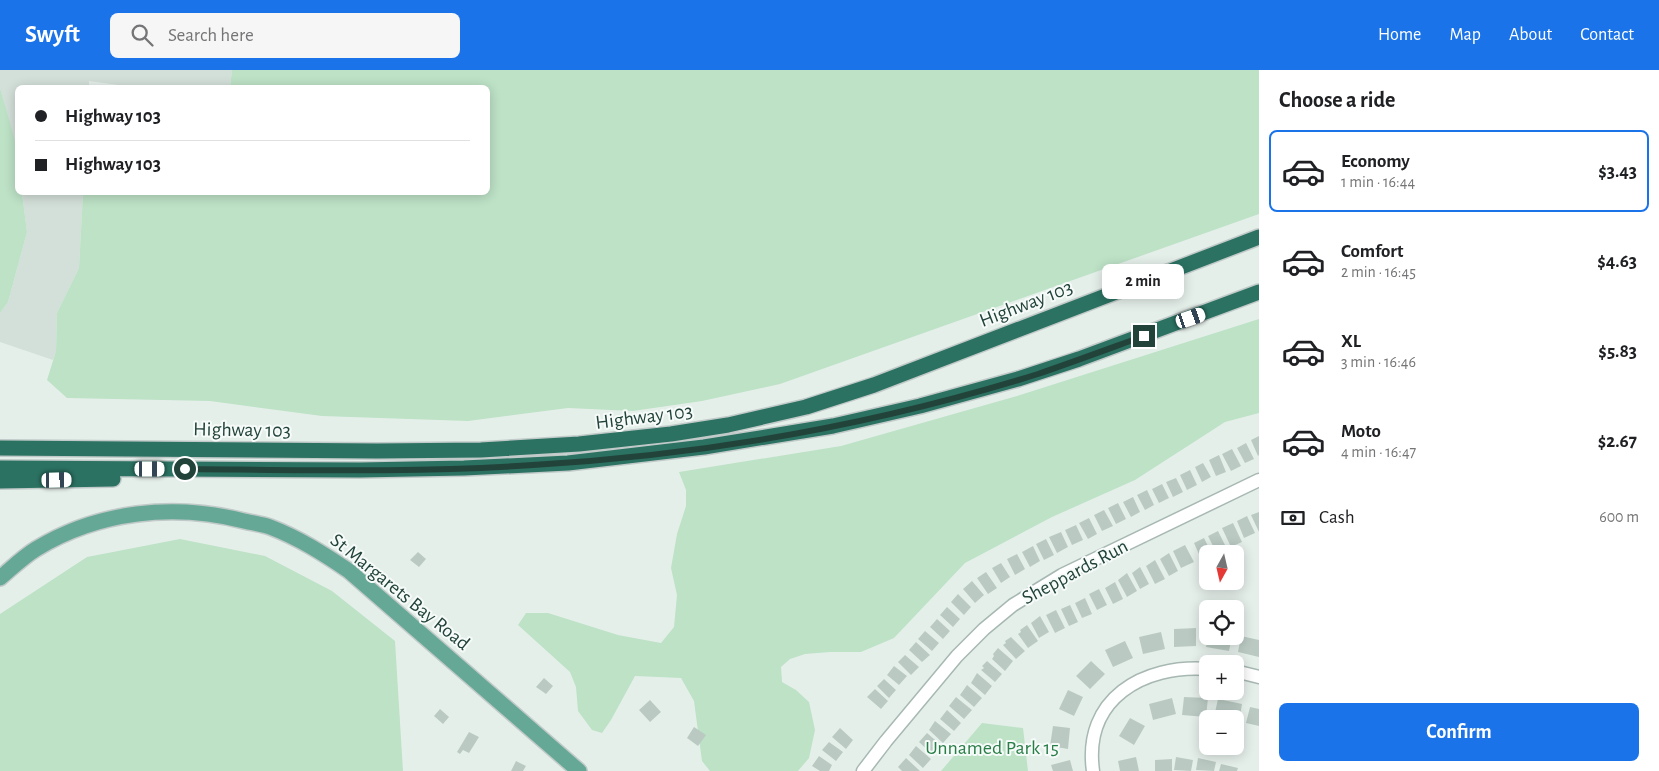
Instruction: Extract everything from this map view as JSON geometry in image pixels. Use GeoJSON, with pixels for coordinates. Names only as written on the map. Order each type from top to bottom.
{"type":"FeatureCollection","features":[{"type":"Feature","properties":{"kind":"highway","name":"Highway 103"},"geometry":{"type":"LineString","coordinates":[[0,448],[481,450],[580,444],[664,435],[728,425],[806,407],[859,390],[1259,237]]}},
{"type":"Feature","properties":{"kind":"highway","name":"Highway 103"},"geometry":{"type":"LineString","coordinates":[[0,468],[343,470],[473,468],[568,463],[712,446],[833,426],[920,406],[1038,373],[1259,292]]}},
{"type":"Feature","properties":{"kind":"highway"},"geometry":{"type":"LineString","coordinates":[[0,481],[327,474],[343,470]]}},
{"type":"Feature","properties":{"kind":"main road","name":"St Margarets Bay Road"},"geometry":{"type":"LineString","coordinates":[[0,578],[34,550],[50,541],[103,521],[139,513],[195,512],[268,526],[319,550],[349,571],[579,771]]}},
{"type":"Feature","properties":{"kind":"street","name":"Sheppards Run"},"geometry":{"type":"LineString","coordinates":[[864,771],[886,741],[957,656],[984,628],[1013,605],[1062,575],[1259,480]]}},
{"type":"Feature","properties":{"kind":"street"},"geometry":{"type":"LineString","coordinates":[[1093,771],[1092,747],[1095,732],[1107,704],[1130,686],[1159,672],[1199,668]]}},
{"type":"Feature","properties":{"kind":"street"},"geometry":{"type":"LineString","coordinates":[[1244,673],[1259,676]]}},
{"type":"Feature","properties":{"kind":"shaded area"},"geometry":{"type":"Polygon","coordinates":[[[0,70],[232,70],[230,85],[119,85],[89,81],[89,85],[15,85],[15,147],[0,88],[0,70]]]}},
{"type":"Feature","properties":{"kind":"shaded area"},"geometry":{"type":"Polygon","coordinates":[[[22,195],[83,195],[79,268],[57,313],[56,351],[53,360],[0,342],[0,313],[8,302],[27,232],[22,195]]]}},
{"type":"Feature","properties":{"kind":"green space"},"geometry":{"type":"Polygon","coordinates":[[[232,70],[1259,70],[1259,214],[780,384],[702,401],[633,411],[568,408],[468,421],[322,416],[210,401],[67,398],[47,380],[56,351],[57,313],[79,268],[83,195],[490,195],[490,85],[230,85],[232,70]]]}},
{"type":"Feature","properties":{"kind":"green space"},"geometry":{"type":"Polygon","coordinates":[[[0,88],[15,141],[15,195],[22,195],[27,232],[8,302],[0,313],[0,88]]]}},
{"type":"Feature","properties":{"kind":"green space"},"geometry":{"type":"Polygon","coordinates":[[[1259,319],[1259,413],[1225,422],[1135,480],[1052,517],[965,563],[894,638],[861,652],[805,654],[790,659],[781,667],[782,682],[796,690],[809,702],[815,730],[809,758],[798,771],[710,771],[702,761],[694,701],[681,678],[635,676],[602,733],[592,730],[578,711],[576,687],[570,672],[518,625],[526,613],[548,613],[618,635],[661,643],[674,627],[677,595],[671,568],[677,534],[686,506],[686,490],[679,472],[841,446],[1017,396],[1259,319]]]}},
{"type":"Feature","properties":{"kind":"green space"},"geometry":{"type":"Polygon","coordinates":[[[180,539],[265,556],[332,591],[395,641],[403,771],[0,771],[0,614],[87,557],[180,539]]]}},
{"type":"Feature","properties":{"kind":"green space","name":"Unnamed Park 15"},"geometry":{"type":"Polygon","coordinates":[[[982,723],[1023,728],[1028,771],[941,771],[982,723]]]}},
{"type":"Feature","properties":{"kind":"building"},"geometry":{"type":"Polygon","coordinates":[[[1259,436],[1259,455],[1258,456],[1251,440],[1259,436]]]}},
{"type":"Feature","properties":{"kind":"building"},"geometry":{"type":"Polygon","coordinates":[[[1246,443],[1254,459],[1245,463],[1237,448],[1246,443]]]}},
{"type":"Feature","properties":{"kind":"building"},"geometry":{"type":"Polygon","coordinates":[[[1232,449],[1241,466],[1231,471],[1222,454],[1232,449]]]}},
{"type":"Feature","properties":{"kind":"building"},"geometry":{"type":"Polygon","coordinates":[[[1219,455],[1226,472],[1216,476],[1209,460],[1219,455]]]}},
{"type":"Feature","properties":{"kind":"building"},"geometry":{"type":"Polygon","coordinates":[[[1203,463],[1211,477],[1202,482],[1195,467],[1203,463]]]}},
{"type":"Feature","properties":{"kind":"building"},"geometry":{"type":"Polygon","coordinates":[[[1190,470],[1197,485],[1187,490],[1180,475],[1190,470]]]}},
{"type":"Feature","properties":{"kind":"building"},"geometry":{"type":"Polygon","coordinates":[[[1176,478],[1183,492],[1173,497],[1166,482],[1176,478]]]}},
{"type":"Feature","properties":{"kind":"building"},"geometry":{"type":"Polygon","coordinates":[[[1162,484],[1169,498],[1159,503],[1152,489],[1162,484]]]}},
{"type":"Feature","properties":{"kind":"building"},"geometry":{"type":"Polygon","coordinates":[[[1147,490],[1154,505],[1145,510],[1137,495],[1147,490]]]}},
{"type":"Feature","properties":{"kind":"building"},"geometry":{"type":"Polygon","coordinates":[[[1133,497],[1140,512],[1131,517],[1123,502],[1133,497]]]}},
{"type":"Feature","properties":{"kind":"building"},"geometry":{"type":"Polygon","coordinates":[[[1118,503],[1126,519],[1116,524],[1108,508],[1118,503]]]}},
{"type":"Feature","properties":{"kind":"building"},"geometry":{"type":"Polygon","coordinates":[[[1104,510],[1113,526],[1102,531],[1094,515],[1104,510]]]}},
{"type":"Feature","properties":{"kind":"building"},"geometry":{"type":"Polygon","coordinates":[[[1259,512],[1259,532],[1251,515],[1259,512]]]}},
{"type":"Feature","properties":{"kind":"building"},"geometry":{"type":"Polygon","coordinates":[[[1247,516],[1255,533],[1244,538],[1237,521],[1247,516]]]}},
{"type":"Feature","properties":{"kind":"building"},"geometry":{"type":"Polygon","coordinates":[[[1089,518],[1097,534],[1088,539],[1079,523],[1089,518]]]}},
{"type":"Feature","properties":{"kind":"building"},"geometry":{"type":"Polygon","coordinates":[[[1233,523],[1242,542],[1230,545],[1222,528],[1233,523]]]}},
{"type":"Feature","properties":{"kind":"building"},"geometry":{"type":"Polygon","coordinates":[[[1076,525],[1083,540],[1072,545],[1065,530],[1076,525]]]}},
{"type":"Feature","properties":{"kind":"building"},"geometry":{"type":"Polygon","coordinates":[[[1218,531],[1225,545],[1212,545],[1208,536],[1218,531]]]}},
{"type":"Feature","properties":{"kind":"building"},"geometry":{"type":"Polygon","coordinates":[[[1061,532],[1068,547],[1057,553],[1049,537],[1061,532]]]}},
{"type":"Feature","properties":{"kind":"building"},"geometry":{"type":"Polygon","coordinates":[[[1204,538],[1208,545],[1199,545],[1199,554],[1194,543],[1204,538]]]}},
{"type":"Feature","properties":{"kind":"building"},"geometry":{"type":"Polygon","coordinates":[[[1046,539],[1054,555],[1044,560],[1036,544],[1046,539]]]}},
{"type":"Feature","properties":{"kind":"building"},"geometry":{"type":"Polygon","coordinates":[[[1185,545],[1194,562],[1181,568],[1173,551],[1185,545]]]}},
{"type":"Feature","properties":{"kind":"building"},"geometry":{"type":"Polygon","coordinates":[[[1033,546],[1040,561],[1030,567],[1022,552],[1033,546]]]}},
{"type":"Feature","properties":{"kind":"building"},"geometry":{"type":"Polygon","coordinates":[[[418,552],[426,559],[419,567],[410,560],[418,552]]]}},
{"type":"Feature","properties":{"kind":"building"},"geometry":{"type":"Polygon","coordinates":[[[1169,553],[1178,571],[1169,576],[1160,559],[1169,553]]]}},
{"type":"Feature","properties":{"kind":"building"},"geometry":{"type":"Polygon","coordinates":[[[1017,554],[1025,569],[1015,575],[1007,559],[1017,554]]]}},
{"type":"Feature","properties":{"kind":"building"},"geometry":{"type":"Polygon","coordinates":[[[1155,560],[1165,579],[1155,584],[1146,566],[1155,560]]]}},
{"type":"Feature","properties":{"kind":"building"},"geometry":{"type":"Polygon","coordinates":[[[1001,563],[1010,577],[1001,583],[992,568],[1001,563]]]}},
{"type":"Feature","properties":{"kind":"building"},"geometry":{"type":"Polygon","coordinates":[[[1140,567],[1149,584],[1140,589],[1132,573],[1140,567]]]}},
{"type":"Feature","properties":{"kind":"building"},"geometry":{"type":"Polygon","coordinates":[[[986,572],[997,588],[988,594],[977,578],[986,572]]]}},
{"type":"Feature","properties":{"kind":"building"},"geometry":{"type":"Polygon","coordinates":[[[1127,573],[1137,591],[1127,597],[1118,580],[1127,573]]]}},
{"type":"Feature","properties":{"kind":"building"},"geometry":{"type":"Polygon","coordinates":[[[972,581],[984,595],[975,603],[963,589],[972,581]]]}},
{"type":"Feature","properties":{"kind":"building"},"geometry":{"type":"Polygon","coordinates":[[[1115,582],[1123,599],[1113,604],[1105,588],[1115,582]]]}},
{"type":"Feature","properties":{"kind":"building"},"geometry":{"type":"Polygon","coordinates":[[[1099,589],[1107,605],[1097,610],[1089,594],[1099,589]]]}},
{"type":"Feature","properties":{"kind":"building"},"geometry":{"type":"Polygon","coordinates":[[[958,594],[971,607],[964,615],[951,602],[958,594]]]}},
{"type":"Feature","properties":{"kind":"building"},"geometry":{"type":"Polygon","coordinates":[[[1085,598],[1092,614],[1082,618],[1075,603],[1085,598]]]}},
{"type":"Feature","properties":{"kind":"building"},"geometry":{"type":"Polygon","coordinates":[[[1070,605],[1078,622],[1069,626],[1061,609],[1070,605]]]}},
{"type":"Feature","properties":{"kind":"building"},"geometry":{"type":"Polygon","coordinates":[[[947,607],[960,619],[953,627],[940,615],[947,607]]]}},
{"type":"Feature","properties":{"kind":"building"},"geometry":{"type":"Polygon","coordinates":[[[1056,610],[1065,628],[1055,633],[1046,615],[1056,610]]]}},
{"type":"Feature","properties":{"kind":"building"},"geometry":{"type":"Polygon","coordinates":[[[1040,616],[1049,632],[1039,638],[1031,623],[1040,616]]]}},
{"type":"Feature","properties":{"kind":"building"},"geometry":{"type":"Polygon","coordinates":[[[937,619],[950,631],[943,639],[930,627],[937,619]]]}},
{"type":"Feature","properties":{"kind":"building"},"geometry":{"type":"Polygon","coordinates":[[[1027,625],[1038,641],[1028,648],[1018,634],[1027,625]]]}},
{"type":"Feature","properties":{"kind":"building"},"geometry":{"type":"Polygon","coordinates":[[[1196,628],[1196,646],[1174,647],[1174,629],[1196,628]]]}},
{"type":"Feature","properties":{"kind":"building"},"geometry":{"type":"Polygon","coordinates":[[[925,631],[939,643],[932,651],[918,639],[925,631]]]}},
{"type":"Feature","properties":{"kind":"building"},"geometry":{"type":"Polygon","coordinates":[[[1161,632],[1165,649],[1143,654],[1139,637],[1161,632]]]}},
{"type":"Feature","properties":{"kind":"building"},"geometry":{"type":"Polygon","coordinates":[[[1011,637],[1025,651],[1016,659],[1003,645],[1011,637]]]}},
{"type":"Feature","properties":{"kind":"building"},"geometry":{"type":"Polygon","coordinates":[[[1244,637],[1259,640],[1259,657],[1238,652],[1239,645],[1244,645],[1244,637]]]}},
{"type":"Feature","properties":{"kind":"building"},"geometry":{"type":"Polygon","coordinates":[[[1125,641],[1133,658],[1113,667],[1105,650],[1125,641]]]}},
{"type":"Feature","properties":{"kind":"building"},"geometry":{"type":"Polygon","coordinates":[[[916,642],[930,655],[922,662],[909,650],[916,642]]]}},
{"type":"Feature","properties":{"kind":"building"},"geometry":{"type":"Polygon","coordinates":[[[1206,645],[1230,645],[1229,651],[1206,647],[1206,645]]]}},
{"type":"Feature","properties":{"kind":"building"},"geometry":{"type":"Polygon","coordinates":[[[998,648],[1013,661],[1005,671],[992,659],[993,654],[998,648]]]}},
{"type":"Feature","properties":{"kind":"building"},"geometry":{"type":"Polygon","coordinates":[[[905,655],[919,667],[911,675],[898,662],[905,655]]]}},
{"type":"Feature","properties":{"kind":"building"},"geometry":{"type":"Polygon","coordinates":[[[987,661],[1002,674],[995,682],[981,670],[987,661]]]}},
{"type":"Feature","properties":{"kind":"building"},"geometry":{"type":"Polygon","coordinates":[[[1091,661],[1105,674],[1090,689],[1076,676],[1091,661]]]}},
{"type":"Feature","properties":{"kind":"building"},"geometry":{"type":"Polygon","coordinates":[[[894,666],[907,676],[899,685],[887,675],[894,666]]]}},
{"type":"Feature","properties":{"kind":"building"},"geometry":{"type":"Polygon","coordinates":[[[977,673],[992,686],[985,695],[971,683],[977,673]]]}},
{"type":"Feature","properties":{"kind":"building"},"geometry":{"type":"Polygon","coordinates":[[[544,678],[553,686],[546,694],[536,687],[544,678]]]}},
{"type":"Feature","properties":{"kind":"building"},"geometry":{"type":"Polygon","coordinates":[[[884,679],[896,690],[889,698],[877,686],[884,679]]]}},
{"type":"Feature","properties":{"kind":"building"},"geometry":{"type":"Polygon","coordinates":[[[967,685],[982,698],[974,707],[960,695],[967,685]]]}},
{"type":"Feature","properties":{"kind":"building"},"geometry":{"type":"Polygon","coordinates":[[[875,689],[888,701],[881,709],[867,697],[875,689]]]}},
{"type":"Feature","properties":{"kind":"building"},"geometry":{"type":"Polygon","coordinates":[[[1068,690],[1083,697],[1074,716],[1059,709],[1068,690]]]}},
{"type":"Feature","properties":{"kind":"building"},"geometry":{"type":"Polygon","coordinates":[[[956,697],[972,710],[964,719],[949,706],[956,697]]]}},
{"type":"Feature","properties":{"kind":"building"},"geometry":{"type":"Polygon","coordinates":[[[1184,697],[1208,700],[1207,710],[1199,710],[1199,716],[1182,715],[1184,697]]]}},
{"type":"Feature","properties":{"kind":"building"},"geometry":{"type":"Polygon","coordinates":[[[1172,698],[1176,714],[1153,720],[1149,704],[1172,698]]]}},
{"type":"Feature","properties":{"kind":"building"},"geometry":{"type":"Polygon","coordinates":[[[650,700],[661,712],[650,722],[639,710],[650,700]]]}},
{"type":"Feature","properties":{"kind":"building"},"geometry":{"type":"Polygon","coordinates":[[[1218,700],[1242,704],[1241,710],[1216,710],[1218,700]]]}},
{"type":"Feature","properties":{"kind":"building"},"geometry":{"type":"Polygon","coordinates":[[[1250,707],[1259,709],[1259,726],[1246,723],[1250,707]]]}},
{"type":"Feature","properties":{"kind":"building"},"geometry":{"type":"Polygon","coordinates":[[[440,709],[449,717],[443,724],[434,716],[440,709]]]}},
{"type":"Feature","properties":{"kind":"building"},"geometry":{"type":"Polygon","coordinates":[[[947,710],[961,723],[954,731],[940,719],[947,710]]]}},
{"type":"Feature","properties":{"kind":"building"},"geometry":{"type":"Polygon","coordinates":[[[1130,718],[1145,726],[1134,745],[1119,736],[1130,718]]]}},
{"type":"Feature","properties":{"kind":"building"},"geometry":{"type":"Polygon","coordinates":[[[935,721],[951,734],[943,743],[929,730],[935,721]]]}},
{"type":"Feature","properties":{"kind":"building"},"geometry":{"type":"Polygon","coordinates":[[[1053,726],[1070,728],[1068,749],[1050,746],[1053,726]]]}},
{"type":"Feature","properties":{"kind":"building"},"geometry":{"type":"Polygon","coordinates":[[[694,727],[706,735],[698,746],[687,738],[694,727]]]}},
{"type":"Feature","properties":{"kind":"building"},"geometry":{"type":"Polygon","coordinates":[[[840,728],[853,740],[846,749],[832,737],[840,728]]]}},
{"type":"Feature","properties":{"kind":"building"},"geometry":{"type":"Polygon","coordinates":[[[469,732],[479,737],[469,753],[463,750],[460,754],[457,752],[469,732]]]}},
{"type":"Feature","properties":{"kind":"building"},"geometry":{"type":"Polygon","coordinates":[[[927,733],[941,745],[933,755],[919,742],[927,733]]]}},
{"type":"Feature","properties":{"kind":"building"},"geometry":{"type":"Polygon","coordinates":[[[829,742],[843,752],[836,761],[822,750],[829,742]]]}},
{"type":"Feature","properties":{"kind":"building"},"geometry":{"type":"Polygon","coordinates":[[[916,746],[931,759],[923,768],[909,755],[916,746]]]}},
{"type":"Feature","properties":{"kind":"building"},"geometry":{"type":"Polygon","coordinates":[[[819,756],[832,765],[829,771],[820,771],[812,766],[819,756]]]}},
{"type":"Feature","properties":{"kind":"building"},"geometry":{"type":"Polygon","coordinates":[[[1136,757],[1139,771],[1120,771],[1118,761],[1136,757]]]}},
{"type":"Feature","properties":{"kind":"building"},"geometry":{"type":"Polygon","coordinates":[[[1176,757],[1193,760],[1191,771],[1174,770],[1176,757]]]}},
{"type":"Feature","properties":{"kind":"building"},"geometry":{"type":"Polygon","coordinates":[[[906,758],[920,771],[902,771],[898,767],[906,758]]]}},
{"type":"Feature","properties":{"kind":"building"},"geometry":{"type":"Polygon","coordinates":[[[1198,758],[1216,762],[1214,771],[1196,770],[1198,758]]]}},
{"type":"Feature","properties":{"kind":"building"},"geometry":{"type":"Polygon","coordinates":[[[1172,759],[1172,771],[1155,771],[1155,760],[1172,759]]]}},
{"type":"Feature","properties":{"kind":"building"},"geometry":{"type":"Polygon","coordinates":[[[1070,760],[1073,771],[1053,771],[1051,765],[1070,760]]]}},
{"type":"Feature","properties":{"kind":"building"},"geometry":{"type":"Polygon","coordinates":[[[516,761],[526,766],[523,771],[511,771],[516,761]]]}},
{"type":"Feature","properties":{"kind":"building"},"geometry":{"type":"Polygon","coordinates":[[[1221,764],[1238,768],[1237,771],[1219,771],[1221,764]]]}},
{"type":"Feature","properties":{"kind":"route"},"geometry":{"type":"LineString","coordinates":[[185,469],[360,470],[499,467],[586,461],[704,447],[802,432],[920,406],[1038,373],[1144,336]]}}]}
